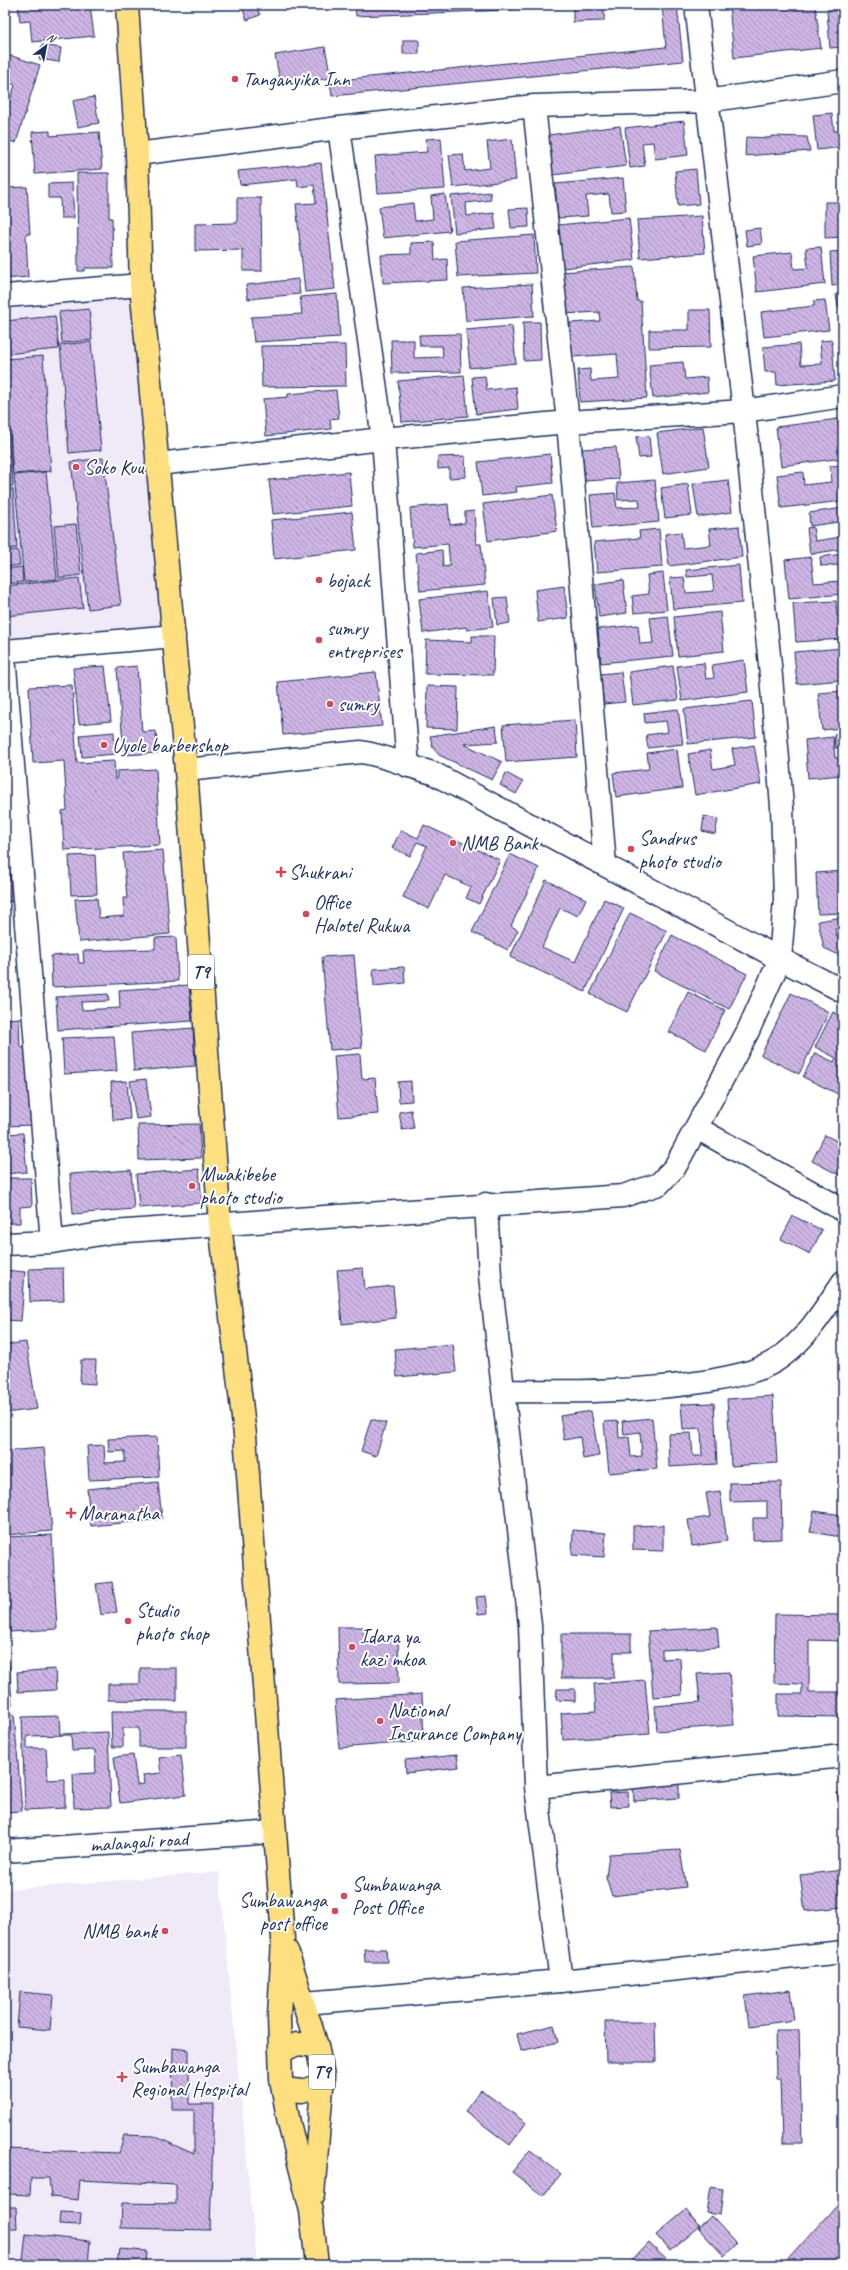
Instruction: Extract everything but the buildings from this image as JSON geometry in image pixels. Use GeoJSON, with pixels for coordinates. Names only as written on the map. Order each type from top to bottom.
{"type":"FeatureCollection","features":[{"type":"Feature","properties":{"kind":"highway","name":"T9"},"geometry":{"type":"LineString","coordinates":[[127,5],[137,154],[140,286],[186,770],[220,1224],[244,1435],[283,1938],[279,2006],[280,2052],[283,2089],[311,2211],[317,2265]]}},
{"type":"Feature","properties":{"kind":"highway","name":"T9"},"geometry":{"type":"LineString","coordinates":[[283,1938],[305,2003],[317,2046],[323,2084],[311,2211]]}},
{"type":"Feature","properties":{"kind":"highway"},"geometry":{"type":"LineString","coordinates":[[280,2052],[297,2044],[317,2046]]}},
{"type":"Feature","properties":{"kind":"highway"},"geometry":{"type":"LineString","coordinates":[[283,2089],[302,2091],[323,2084]]}},
{"type":"Feature","properties":{"kind":"street"},"geometry":{"type":"LineString","coordinates":[[5,1244],[52,1242],[113,1232],[486,1204],[623,1196],[659,1184],[675,1167],[697,1128],[748,1031],[780,959],[784,899],[782,806],[744,412],[706,101],[696,5]]}},
{"type":"Feature","properties":{"kind":"street"},"geometry":{"type":"LineString","coordinates":[[137,154],[339,128],[534,106],[706,101],[843,81]]}},
{"type":"Feature","properties":{"kind":"street"},"geometry":{"type":"LineString","coordinates":[[534,106],[568,422],[605,865]]}},
{"type":"Feature","properties":{"kind":"street"},"geometry":{"type":"LineString","coordinates":[[339,128],[383,439],[408,766]]}},
{"type":"Feature","properties":{"kind":"street"},"geometry":{"type":"LineString","coordinates":[[5,296],[140,286]]}},
{"type":"Feature","properties":{"kind":"street"},"geometry":{"type":"LineString","coordinates":[[157,464],[383,439],[568,422],[744,412],[843,396]]}},
{"type":"Feature","properties":{"kind":"street"},"geometry":{"type":"LineString","coordinates":[[5,651],[174,636]]}},
{"type":"Feature","properties":{"kind":"street"},"geometry":{"type":"LineString","coordinates":[[5,668],[52,1242]]}},
{"type":"Feature","properties":{"kind":"street"},"geometry":{"type":"LineString","coordinates":[[186,770],[361,752],[385,756],[408,766],[433,773],[780,959],[843,991]]}},
{"type":"Feature","properties":{"kind":"street"},"geometry":{"type":"LineString","coordinates":[[697,1128],[843,1210]]}},
{"type":"Feature","properties":{"kind":"street"},"geometry":{"type":"LineString","coordinates":[[486,1204],[490,1276],[530,1625],[536,1787],[560,1981]]}},
{"type":"Feature","properties":{"kind":"street"},"geometry":{"type":"LineString","coordinates":[[503,1391],[602,1392],[682,1385],[729,1377],[761,1368],[781,1357],[816,1323],[843,1282]]}},
{"type":"Feature","properties":{"kind":"street"},"geometry":{"type":"LineString","coordinates":[[536,1787],[843,1756]]}},
{"type":"Feature","properties":{"kind":"street","name":"malangali road"},"geometry":{"type":"LineString","coordinates":[[5,1851],[274,1832]]}},
{"type":"Feature","properties":{"kind":"street"},"geometry":{"type":"LineString","coordinates":[[305,2003],[560,1981],[843,1952]]}},
{"type":"Feature","properties":{"kind":"shaded area","name":"Soko Kuu"},"geometry":{"type":"Polygon","coordinates":[[[133,298],[162,625],[5,638],[5,309],[133,298]]]}},
{"type":"Feature","properties":{"kind":"shaded area","name":"Sumbawanga Regional Hospital"},"geometry":{"type":"Polygon","coordinates":[[[219,1872],[257,2265],[5,2265],[5,1890],[219,1872]]]}},
{"type":"Feature","properties":{"kind":"place","name":"Tanganyika Inn"},"geometry":{"type":"Point","coordinates":[235,79]}},
{"type":"Feature","properties":{"kind":"place","name":"Soko Kuu"},"geometry":{"type":"Point","coordinates":[76,467]}},
{"type":"Feature","properties":{"kind":"place","name":"bojack"},"geometry":{"type":"Point","coordinates":[319,580]}},
{"type":"Feature","properties":{"kind":"place","name":"sumry entreprises"},"geometry":{"type":"Point","coordinates":[319,640]}},
{"type":"Feature","properties":{"kind":"place","name":"sumry"},"geometry":{"type":"Point","coordinates":[330,704]}},
{"type":"Feature","properties":{"kind":"place","name":"Uyole barbershop"},"geometry":{"type":"Point","coordinates":[104,745]}},
{"type":"Feature","properties":{"kind":"place","name":"NMB Bank"},"geometry":{"type":"Point","coordinates":[453,843]}},
{"type":"Feature","properties":{"kind":"place","name":"Sandrus photo studio"},"geometry":{"type":"Point","coordinates":[631,849]}},
{"type":"Feature","properties":{"kind":"place","name":"Shukrani"},"geometry":{"type":"Point","coordinates":[281,872]}},
{"type":"Feature","properties":{"kind":"place","name":"Office Halotel Rukwa"},"geometry":{"type":"Point","coordinates":[306,914]}},
{"type":"Feature","properties":{"kind":"place","name":"Mwakibebe photo studio"},"geometry":{"type":"Point","coordinates":[192,1186]}},
{"type":"Feature","properties":{"kind":"place","name":"Maranatha"},"geometry":{"type":"Point","coordinates":[71,1513]}},
{"type":"Feature","properties":{"kind":"place","name":"Studio photo shop"},"geometry":{"type":"Point","coordinates":[128,1621]}},
{"type":"Feature","properties":{"kind":"place","name":"Idara ya kazi mkoa"},"geometry":{"type":"Point","coordinates":[352,1647]}},
{"type":"Feature","properties":{"kind":"place","name":"National Insurance Company"},"geometry":{"type":"Point","coordinates":[380,1721]}},
{"type":"Feature","properties":{"kind":"place","name":"Sumbawanga Post Office"},"geometry":{"type":"Point","coordinates":[344,1896]}},
{"type":"Feature","properties":{"kind":"place","name":"Sumbawanga post office"},"geometry":{"type":"Point","coordinates":[335,1911]}},
{"type":"Feature","properties":{"kind":"place","name":"NMB bank"},"geometry":{"type":"Point","coordinates":[165,1931]}},
{"type":"Feature","properties":{"kind":"place","name":"Sumbawanga Regional Hospital"},"geometry":{"type":"Point","coordinates":[122,2077]}}]}
